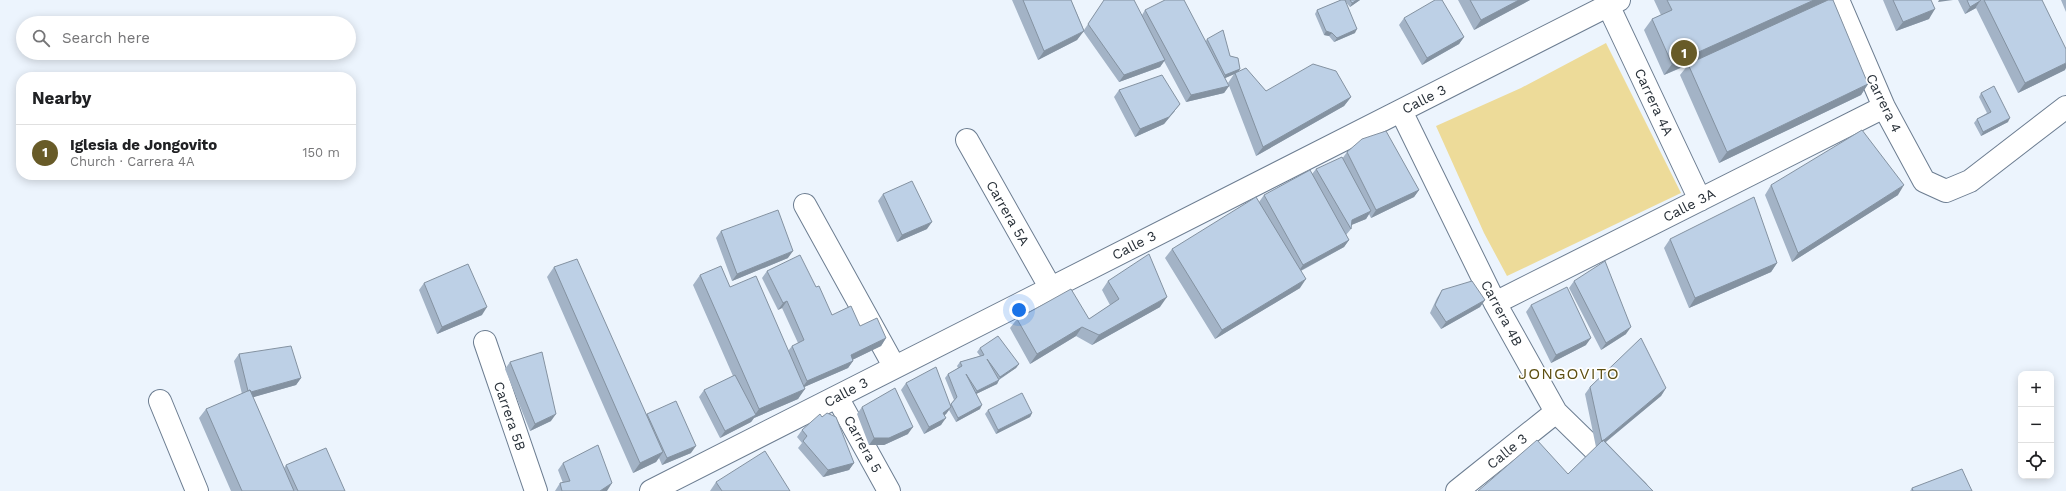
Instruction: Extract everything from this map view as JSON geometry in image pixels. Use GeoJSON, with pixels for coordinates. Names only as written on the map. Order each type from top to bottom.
{"type":"FeatureCollection","features":[{"type":"Feature","properties":{"kind":"street","name":"Carrera 4"},"geometry":{"type":"LineString","coordinates":[[1838,0],[1884,107],[1924,181],[1946,191],[1970,181],[2066,107]]}},
{"type":"Feature","properties":{"kind":"street","name":"Calle 3"},"geometry":{"type":"LineString","coordinates":[[651,491],[837,397],[894,366],[1613,3]]}},
{"type":"Feature","properties":{"kind":"street","name":"Carrera 4A"},"geometry":{"type":"LineString","coordinates":[[1613,3],[1700,200]]}},
{"type":"Feature","properties":{"kind":"street","name":"Calle 3A"},"geometry":{"type":"LineString","coordinates":[[1495,303],[1884,107]]}},
{"type":"Feature","properties":{"kind":"street","name":"Carrera 4B"},"geometry":{"type":"LineString","coordinates":[[1401,111],[1495,303],[1556,412],[1638,491]]}},
{"type":"Feature","properties":{"kind":"street","name":"Carrera 5A"},"geometry":{"type":"LineString","coordinates":[[967,140],[1050,287]]}},
{"type":"Feature","properties":{"kind":"street"},"geometry":{"type":"LineString","coordinates":[[805,205],[894,366]]}},
{"type":"Feature","properties":{"kind":"street","name":"Carrera 5B"},"geometry":{"type":"LineString","coordinates":[[484,342],[536,491]]}},
{"type":"Feature","properties":{"kind":"street","name":"Carrera 5"},"geometry":{"type":"LineString","coordinates":[[837,397],[889,491]]}},
{"type":"Feature","properties":{"kind":"street"},"geometry":{"type":"LineString","coordinates":[[160,401],[197,491]]}},
{"type":"Feature","properties":{"kind":"street","name":"Calle 3"},"geometry":{"type":"LineString","coordinates":[[1457,491],[1556,412]]}},
{"type":"Feature","properties":{"kind":"shaded area"},"geometry":{"type":"Polygon","coordinates":[[[1606,43],[1681,193],[1507,276],[1484,233],[1436,126],[1521,88],[1606,43]]]}},
{"type":"Feature","properties":{"kind":"building"},"geometry":{"type":"Polygon","coordinates":[[[1023,0],[1071,0],[1084,31],[1044,51],[1023,0]]]}},
{"type":"Feature","properties":{"kind":"building"},"geometry":{"type":"Polygon","coordinates":[[[1104,0],[1134,0],[1165,60],[1124,75],[1088,24],[1104,0]]]}},
{"type":"Feature","properties":{"kind":"building"},"geometry":{"type":"Polygon","coordinates":[[[1165,0],[1184,0],[1229,86],[1191,95],[1145,10],[1165,0]]]}},
{"type":"Feature","properties":{"kind":"building"},"geometry":{"type":"Polygon","coordinates":[[[1341,0],[1345,0],[1357,29],[1337,38],[1332,33],[1326,31],[1317,10],[1341,0]]]}},
{"type":"Feature","properties":{"kind":"building"},"geometry":{"type":"Polygon","coordinates":[[[1350,0],[1357,0],[1352,3],[1350,0]]]}},
{"type":"Feature","properties":{"kind":"building"},"geometry":{"type":"Polygon","coordinates":[[[1435,0],[1442,0],[1464,37],[1427,58],[1404,18],[1435,0]]]}},
{"type":"Feature","properties":{"kind":"building"},"geometry":{"type":"Polygon","coordinates":[[[1470,0],[1519,0],[1481,20],[1470,0]]]}},
{"type":"Feature","properties":{"kind":"building"},"geometry":{"type":"Polygon","coordinates":[[[1667,0],[1814,0],[1672,64],[1652,19],[1672,10],[1667,0]]]}},
{"type":"Feature","properties":{"kind":"building"},"geometry":{"type":"Polygon","coordinates":[[[1828,0],[1833,0],[1868,84],[1727,152],[1688,64],[1828,0]]]}},
{"type":"Feature","properties":{"kind":"building"},"geometry":{"type":"Polygon","coordinates":[[[1893,0],[1931,0],[1935,9],[1903,22],[1893,0]]]}},
{"type":"Feature","properties":{"kind":"building"},"geometry":{"type":"Polygon","coordinates":[[[1967,0],[1981,0],[1970,7],[1967,0]]]}},
{"type":"Feature","properties":{"kind":"building"},"geometry":{"type":"Polygon","coordinates":[[[1984,0],[2042,0],[2066,49],[2066,63],[2025,83],[1984,0]]]}},
{"type":"Feature","properties":{"kind":"building"},"geometry":{"type":"Polygon","coordinates":[[[1223,30],[1230,56],[1238,58],[1240,69],[1225,75],[1207,39],[1223,30]]]}},
{"type":"Feature","properties":{"kind":"building"},"geometry":{"type":"Polygon","coordinates":[[[1313,64],[1336,71],[1351,97],[1263,147],[1235,73],[1246,68],[1266,91],[1313,64]]]}},
{"type":"Feature","properties":{"kind":"building"},"geometry":{"type":"Polygon","coordinates":[[[1162,75],[1180,104],[1169,117],[1140,129],[1119,90],[1162,75]]]}},
{"type":"Feature","properties":{"kind":"building"},"geometry":{"type":"Polygon","coordinates":[[[1994,86],[2010,118],[1983,132],[1977,119],[1991,112],[1981,93],[1994,86]]]}},
{"type":"Feature","properties":{"kind":"building"},"geometry":{"type":"Polygon","coordinates":[[[1862,130],[1904,185],[1798,253],[1771,185],[1862,130]]]}},
{"type":"Feature","properties":{"kind":"building"},"geometry":{"type":"Polygon","coordinates":[[[1386,131],[1419,190],[1376,210],[1347,152],[1362,139],[1386,131]]]}},
{"type":"Feature","properties":{"kind":"building"},"geometry":{"type":"Polygon","coordinates":[[[1342,157],[1371,211],[1352,220],[1351,229],[1316,169],[1342,157]]]}},
{"type":"Feature","properties":{"kind":"building"},"geometry":{"type":"Polygon","coordinates":[[[1310,170],[1349,240],[1303,265],[1264,195],[1310,170]]]}},
{"type":"Feature","properties":{"kind":"building"},"geometry":{"type":"Polygon","coordinates":[[[912,181],[932,222],[902,235],[883,194],[912,181]]]}},
{"type":"Feature","properties":{"kind":"building"},"geometry":{"type":"Polygon","coordinates":[[[1256,197],[1306,279],[1222,330],[1172,249],[1256,197]]]}},
{"type":"Feature","properties":{"kind":"building"},"geometry":{"type":"Polygon","coordinates":[[[1754,197],[1777,263],[1695,298],[1670,239],[1754,197]]]}},
{"type":"Feature","properties":{"kind":"building"},"geometry":{"type":"Polygon","coordinates":[[[778,210],[793,251],[737,274],[721,231],[778,210]]]}},
{"type":"Feature","properties":{"kind":"building"},"geometry":{"type":"Polygon","coordinates":[[[1149,254],[1167,297],[1099,335],[1082,327],[1037,354],[1017,319],[1071,289],[1089,319],[1119,299],[1108,281],[1149,254]]]}},
{"type":"Feature","properties":{"kind":"building"},"geometry":{"type":"Polygon","coordinates":[[[800,255],[816,287],[819,286],[832,315],[851,306],[860,326],[877,318],[886,338],[851,355],[853,361],[807,381],[792,346],[804,340],[787,301],[783,303],[767,271],[800,255]]]}},
{"type":"Feature","properties":{"kind":"building"},"geometry":{"type":"Polygon","coordinates":[[[577,259],[663,452],[640,463],[554,267],[577,259]]]}},
{"type":"Feature","properties":{"kind":"building"},"geometry":{"type":"Polygon","coordinates":[[[1605,261],[1631,327],[1606,343],[1574,281],[1605,261]]]}},
{"type":"Feature","properties":{"kind":"building"},"geometry":{"type":"Polygon","coordinates":[[[468,264],[487,307],[442,327],[424,283],[468,264]]]}},
{"type":"Feature","properties":{"kind":"building"},"geometry":{"type":"Polygon","coordinates":[[[721,266],[730,287],[756,276],[805,389],[759,409],[700,275],[721,266]]]}},
{"type":"Feature","properties":{"kind":"building"},"geometry":{"type":"Polygon","coordinates":[[[1472,281],[1485,300],[1446,322],[1435,305],[1442,290],[1472,281]]]}},
{"type":"Feature","properties":{"kind":"building"},"geometry":{"type":"Polygon","coordinates":[[[1567,287],[1591,338],[1556,355],[1531,305],[1567,287]]]}},
{"type":"Feature","properties":{"kind":"building"},"geometry":{"type":"Polygon","coordinates":[[[998,336],[1019,364],[1000,377],[987,359],[999,380],[977,391],[966,374],[982,405],[958,418],[951,404],[957,397],[948,374],[962,366],[960,362],[984,355],[980,348],[998,336]]]}},
{"type":"Feature","properties":{"kind":"building"},"geometry":{"type":"Polygon","coordinates":[[[1641,338],[1666,388],[1602,442],[1590,387],[1641,338]]]}},
{"type":"Feature","properties":{"kind":"building"},"geometry":{"type":"Polygon","coordinates":[[[291,346],[301,378],[251,392],[250,390],[248,391],[239,354],[291,346]]]}},
{"type":"Feature","properties":{"kind":"building"},"geometry":{"type":"Polygon","coordinates":[[[542,352],[556,414],[535,424],[510,362],[542,352]]]}},
{"type":"Feature","properties":{"kind":"building"},"geometry":{"type":"Polygon","coordinates":[[[936,367],[951,407],[943,413],[946,418],[929,427],[906,383],[936,367]]]}},
{"type":"Feature","properties":{"kind":"building"},"geometry":{"type":"Polygon","coordinates":[[[735,375],[756,415],[725,431],[704,390],[735,375]]]}},
{"type":"Feature","properties":{"kind":"building"},"geometry":{"type":"Polygon","coordinates":[[[895,388],[913,427],[889,438],[874,438],[862,407],[895,388]]]}},
{"type":"Feature","properties":{"kind":"building"},"geometry":{"type":"Polygon","coordinates":[[[250,390],[294,491],[242,491],[206,409],[250,390]]]}},
{"type":"Feature","properties":{"kind":"building"},"geometry":{"type":"Polygon","coordinates":[[[1022,393],[1032,413],[998,430],[988,410],[1022,393]]]}},
{"type":"Feature","properties":{"kind":"building"},"geometry":{"type":"Polygon","coordinates":[[[676,401],[696,446],[667,458],[647,414],[676,401]]]}},
{"type":"Feature","properties":{"kind":"building"},"geometry":{"type":"Polygon","coordinates":[[[827,413],[836,417],[854,463],[828,470],[803,441],[807,436],[802,430],[820,414],[822,417],[827,413]]]}},
{"type":"Feature","properties":{"kind":"building"},"geometry":{"type":"Polygon","coordinates":[[[1537,440],[1568,474],[1603,440],[1653,491],[1478,491],[1537,440]]]}},
{"type":"Feature","properties":{"kind":"building"},"geometry":{"type":"Polygon","coordinates":[[[598,445],[612,483],[600,491],[562,491],[560,483],[570,481],[563,463],[598,445]]]}},
{"type":"Feature","properties":{"kind":"building"},"geometry":{"type":"Polygon","coordinates":[[[326,448],[345,491],[298,491],[286,465],[326,448]]]}},
{"type":"Feature","properties":{"kind":"building"},"geometry":{"type":"Polygon","coordinates":[[[765,451],[790,491],[722,491],[716,482],[765,451]]]}},
{"type":"Feature","properties":{"kind":"building"},"geometry":{"type":"Polygon","coordinates":[[[1962,469],[1972,491],[1913,491],[1912,488],[1962,469]]]}},
{"type":"Feature","properties":{"kind":"place","name":"Iglesia de Jongovito"},"geometry":{"type":"Point","coordinates":[1684,53]}},
{"type":"Feature","properties":{"kind":"district","name":"JONGOVITO"},"geometry":{"type":"Point","coordinates":[1569,373]}}]}
